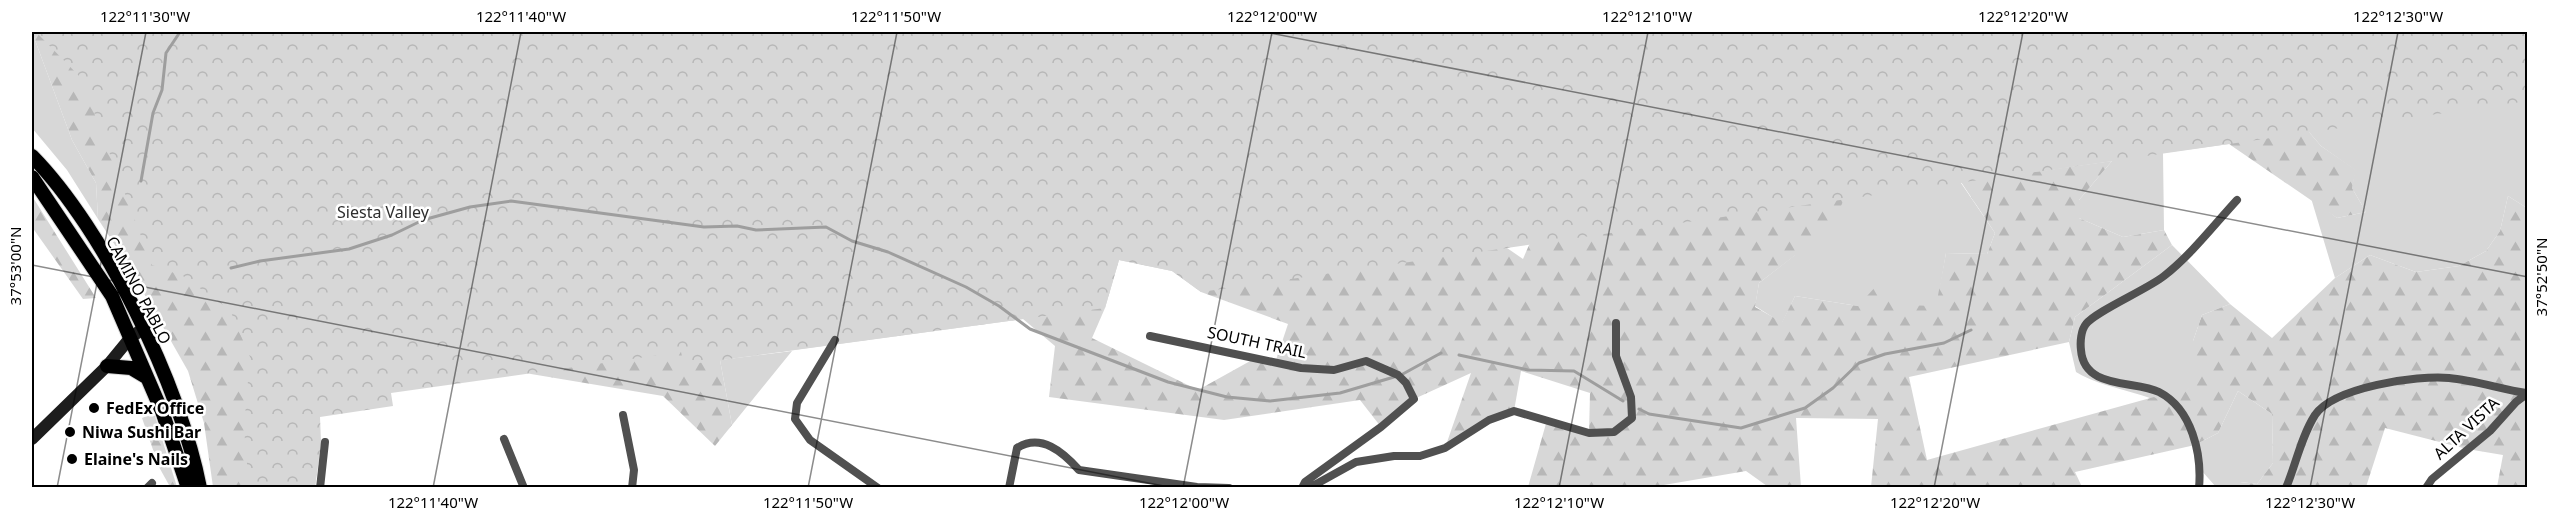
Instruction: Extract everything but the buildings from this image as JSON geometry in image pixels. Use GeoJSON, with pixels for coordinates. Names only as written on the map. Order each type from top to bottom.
{"type":"FeatureCollection","features":[{"type":"Feature","properties":{"kind":"main road","name":"CAMINO PABLO"},"geometry":{"type":"LineString","coordinates":[[32,156],[88,229],[144,328],[182,422],[200,488]]}},
{"type":"Feature","properties":{"kind":"main road","name":"CAMINO PABLO"},"geometry":{"type":"LineString","coordinates":[[32,177],[112,296],[163,414],[188,488]]}},
{"type":"Feature","properties":{"kind":"main road"},"geometry":{"type":"LineString","coordinates":[[107,366],[132,368],[146,377]]}},
{"type":"Feature","properties":{"kind":"street"},"geometry":{"type":"LineString","coordinates":[[2199,488],[2200,471],[2191,426],[2177,407],[2158,391],[2127,386],[2086,368],[2081,353],[2081,338],[2086,323],[2164,276],[2237,200]]}},
{"type":"Feature","properties":{"kind":"street"},"geometry":{"type":"LineString","coordinates":[[1309,488],[1356,462],[1394,456],[1420,456],[1445,448],[1489,420],[1514,411],[1589,433],[1614,432],[1632,418],[1631,397],[1616,356],[1616,323]]}},
{"type":"Feature","properties":{"kind":"street"},"geometry":{"type":"LineString","coordinates":[[32,439],[107,366],[130,338],[144,328]]}},
{"type":"Feature","properties":{"kind":"street","name":"SOUTH TRAIL"},"geometry":{"type":"LineString","coordinates":[[1150,336],[1301,368],[1335,370],[1366,361],[1398,375],[1406,383],[1414,399],[1381,427],[1305,482],[1302,488]]}},
{"type":"Feature","properties":{"kind":"street"},"geometry":{"type":"LineString","coordinates":[[835,340],[797,403],[795,420],[810,440],[878,488]]}},
{"type":"Feature","properties":{"kind":"street"},"geometry":{"type":"LineString","coordinates":[[2286,488],[2303,440],[2316,413],[2353,390],[2415,378],[2451,378],[2527,393]]}},
{"type":"Feature","properties":{"kind":"street","name":"ALTA VISTA"},"geometry":{"type":"LineString","coordinates":[[2426,488],[2432,479],[2490,430],[2527,393]]}},
{"type":"Feature","properties":{"kind":"street"},"geometry":{"type":"LineString","coordinates":[[622,415],[634,470],[632,488]]}},
{"type":"Feature","properties":{"kind":"street"},"geometry":{"type":"LineString","coordinates":[[504,439],[524,488]]}},
{"type":"Feature","properties":{"kind":"street"},"geometry":{"type":"LineString","coordinates":[[320,488],[325,442]]}},
{"type":"Feature","properties":{"kind":"street"},"geometry":{"type":"LineString","coordinates":[[1009,488],[1017,448],[1025,442],[1048,445],[1065,454],[1079,470],[1197,487],[1229,488]]}},
{"type":"Feature","properties":{"kind":"green space"},"geometry":{"type":"Polygon","coordinates":[[[32,32],[72,140],[96,183],[98,219],[67,170],[32,128],[32,32]]]}},
{"type":"Feature","properties":{"kind":"green space"},"geometry":{"type":"Polygon","coordinates":[[[32,32],[1069,32],[1507,248],[1523,259],[1529,245],[1557,210],[1844,199],[1832,227],[1759,283],[1755,307],[1782,322],[1795,296],[1858,306],[1877,285],[1899,305],[1936,306],[1946,253],[1987,254],[1995,233],[1961,182],[2112,161],[2079,200],[2079,218],[2123,237],[2164,230],[2172,245],[2075,317],[2069,342],[1909,377],[1927,460],[2154,397],[2171,407],[2193,383],[2193,341],[2202,315],[2230,304],[2272,338],[2335,278],[2370,255],[2416,272],[2459,266],[2486,251],[2500,231],[2508,196],[2527,208],[2527,487],[2497,487],[2503,455],[2467,449],[2385,428],[2366,487],[2238,487],[2240,482],[2257,484],[2273,463],[2272,414],[2238,391],[2218,433],[2195,445],[2075,472],[2082,487],[1871,487],[1878,419],[1796,418],[1801,487],[1767,486],[1746,471],[1652,487],[1528,487],[1547,420],[1589,433],[1590,393],[1521,371],[1514,411],[1489,420],[1445,448],[1471,373],[1414,399],[1381,427],[1360,400],[1224,420],[1049,397],[1055,346],[1023,319],[720,360],[732,425],[715,446],[663,396],[531,374],[262,281],[321,442],[315,487],[213,487],[204,423],[188,371],[126,262],[98,219],[96,183],[72,140],[32,32]],[[1119,260],[1105,308],[1092,338],[1198,390],[1252,360],[1275,363],[1288,324],[1201,292],[1172,271],[1119,260]]]}},
{"type":"Feature","properties":{"kind":"green space","name":"Siesta Valley"},"geometry":{"type":"Polygon","coordinates":[[[36,32],[2527,32],[2528,101],[1201,292],[1172,271],[1119,260],[1105,308],[684,365],[681,352],[391,393],[393,406],[320,417],[321,442],[315,487],[249,488],[244,428],[250,357],[230,310],[183,276],[152,265],[81,78],[36,32]]]}},
{"type":"Feature","properties":{"kind":"green space"},"geometry":{"type":"Polygon","coordinates":[[[2527,32],[2527,208],[2508,196],[2500,231],[2486,251],[2459,266],[2416,272],[2370,255],[2335,278],[2311,198],[2337,218],[2366,212],[2352,188],[2355,170],[2321,146],[2309,132],[2186,132],[2163,153],[2164,230],[2123,237],[2079,218],[2079,200],[2112,161],[1961,183],[1995,233],[1987,254],[1946,253],[1937,306],[1858,306],[1795,296],[1782,323],[1755,306],[1759,283],[1795,255],[1779,100],[2527,32]]]}},
{"type":"Feature","properties":{"kind":"green space"},"geometry":{"type":"Polygon","coordinates":[[[2269,124],[2309,132],[2321,146],[2356,170],[2352,188],[2366,212],[2337,218],[2229,144],[2163,153],[2186,132],[2269,124]]]}},
{"type":"Feature","properties":{"kind":"green space"},"geometry":{"type":"Polygon","coordinates":[[[32,196],[96,298],[83,299],[32,227],[32,196]]]}},
{"type":"Feature","properties":{"kind":"green space"},"geometry":{"type":"Polygon","coordinates":[[[2172,245],[2230,304],[2202,315],[2193,341],[2193,384],[2171,408],[2148,397],[2099,383],[2076,372],[2069,342],[2075,317],[2172,245]]]}},
{"type":"Feature","properties":{"kind":"green space"},"geometry":{"type":"Polygon","coordinates":[[[792,351],[732,425],[720,360],[792,351]]]}},
{"type":"Feature","properties":{"kind":"green space"},"geometry":{"type":"Polygon","coordinates":[[[2238,391],[2272,414],[2273,463],[2257,484],[2241,482],[2238,487],[2216,487],[2201,470],[2195,445],[2218,433],[2238,391]]]}},
{"type":"Feature","properties":{"kind":"green space"},"geometry":{"type":"Polygon","coordinates":[[[154,413],[177,487],[166,487],[169,485],[159,467],[142,418],[154,413]]]}},
{"type":"Feature","properties":{"kind":"waterway"},"geometry":{"type":"LineString","coordinates":[[141,181],[153,113],[162,90],[166,53],[180,32]]}},
{"type":"Feature","properties":{"kind":"waterway"},"geometry":{"type":"LineString","coordinates":[[231,268],[260,261],[349,249],[392,235],[423,220],[470,207],[511,201],[704,227],[737,226],[756,230],[826,227],[852,241],[888,252],[966,287],[999,306],[1030,329],[1168,382],[1227,397],[1270,401],[1340,393],[1394,377]]}},
{"type":"Feature","properties":{"kind":"waterway"},"geometry":{"type":"LineString","coordinates":[[1639,409],[1649,414],[1741,428],[1805,408],[1833,388],[1859,363],[1885,354],[1944,343],[1971,330]]}},
{"type":"Feature","properties":{"kind":"waterway"},"geometry":{"type":"LineString","coordinates":[[1401,375],[1441,353]]}},
{"type":"Feature","properties":{"kind":"waterway"},"geometry":{"type":"LineString","coordinates":[[1459,355],[1528,370],[1574,371],[1623,401]]}},
{"type":"Feature","properties":{"kind":"place","name":"FedEx Office"},"geometry":{"type":"Point","coordinates":[94,408]}},
{"type":"Feature","properties":{"kind":"place","name":"Niwa Sushi Bar"},"geometry":{"type":"Point","coordinates":[70,432]}},
{"type":"Feature","properties":{"kind":"place","name":"Elaine's Nails"},"geometry":{"type":"Point","coordinates":[72,459]}}]}
